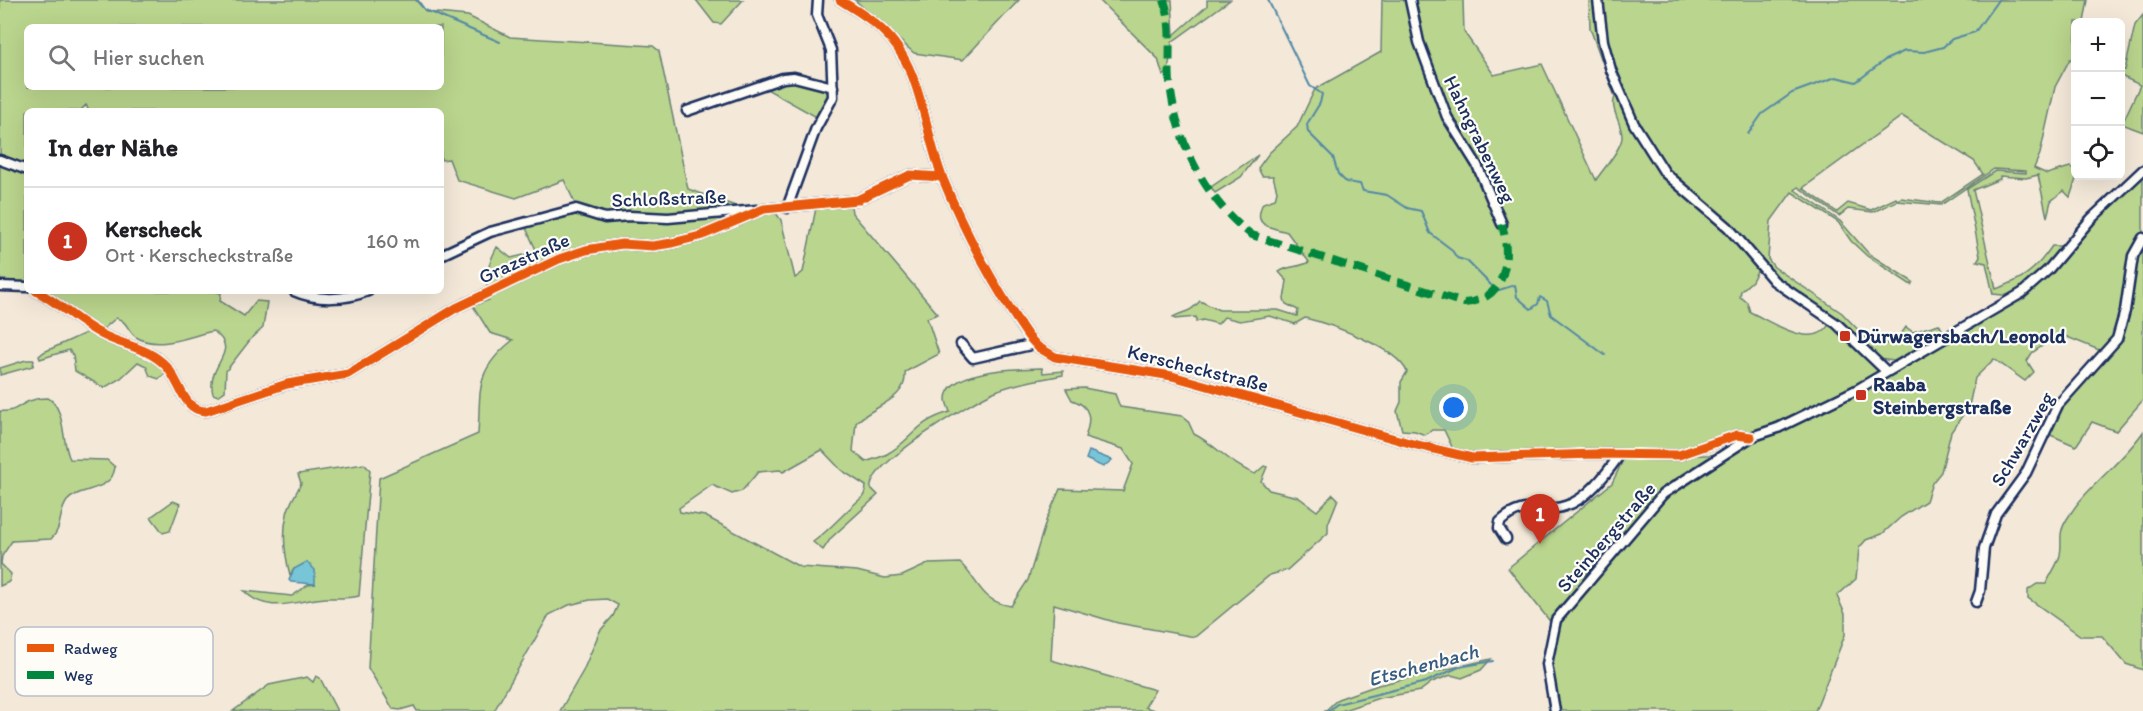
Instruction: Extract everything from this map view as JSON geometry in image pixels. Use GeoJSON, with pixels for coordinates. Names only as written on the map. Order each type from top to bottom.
{"type":"FeatureCollection","features":[{"type":"Feature","properties":{"kind":"street"},"geometry":{"type":"LineString","coordinates":[[787,208],[816,128],[831,103],[833,87],[830,47],[816,10],[818,0]]}},
{"type":"Feature","properties":{"kind":"street","name":"Kerscheckstraße"},"geometry":{"type":"LineString","coordinates":[[840,0],[881,28],[908,68],[942,177],[979,252],[1018,321],[1035,344],[1060,359],[1172,376],[1465,457],[1679,455],[1737,435],[1751,437]]}},
{"type":"Feature","properties":{"kind":"street","name":"Hahngrabenweg"},"geometry":{"type":"LineString","coordinates":[[1410,0],[1419,42],[1447,117],[1477,165],[1502,224]]}},
{"type":"Feature","properties":{"kind":"street"},"geometry":{"type":"LineString","coordinates":[[1598,0],[1603,41],[1611,70],[1635,124],[1665,173],[1728,227],[1774,281],[1837,324],[1886,371]]}},
{"type":"Feature","properties":{"kind":"street"},"geometry":{"type":"LineString","coordinates":[[820,83],[832,67]]}},
{"type":"Feature","properties":{"kind":"street"},"geometry":{"type":"LineString","coordinates":[[687,111],[783,78],[794,77],[833,87]]}},
{"type":"Feature","properties":{"kind":"street"},"geometry":{"type":"LineString","coordinates":[[0,160],[24,169]]}},
{"type":"Feature","properties":{"kind":"street","name":"Steinbergstraße"},"geometry":{"type":"LineString","coordinates":[[1556,711],[1550,685],[1548,658],[1559,615],[1663,494],[1751,437],[1778,428],[1858,389],[2029,288],[2091,219],[2143,170]]}},
{"type":"Feature","properties":{"kind":"street","name":"Grazstraße"},"geometry":{"type":"LineString","coordinates":[[41,294],[101,334],[155,356],[170,370],[190,405],[196,410],[206,411],[287,384],[348,374],[456,308],[559,259],[610,245],[653,246],[681,241],[764,210],[857,200],[915,174],[942,177]]}},
{"type":"Feature","properties":{"kind":"street","name":"Schloßstraße"},"geometry":{"type":"LineString","coordinates":[[444,254],[490,232],[576,209],[605,218],[629,216],[668,218],[764,210]]}},
{"type":"Feature","properties":{"kind":"street","name":"Schwarzweg"},"geometry":{"type":"LineString","coordinates":[[1976,602],[1980,591],[1983,548],[1995,514],[2026,473],[2058,405],[2117,339],[2124,316],[2133,256],[2143,238]]}},
{"type":"Feature","properties":{"kind":"street"},"geometry":{"type":"LineString","coordinates":[[0,286],[24,287]]}},
{"type":"Feature","properties":{"kind":"street"},"geometry":{"type":"LineString","coordinates":[[308,294],[327,298],[360,294]]}},
{"type":"Feature","properties":{"kind":"street"},"geometry":{"type":"LineString","coordinates":[[961,344],[973,358],[1035,344]]}},
{"type":"Feature","properties":{"kind":"street"},"geometry":{"type":"LineString","coordinates":[[1506,539],[1499,528],[1500,522],[1513,510],[1563,507],[1579,501],[1619,456]]}},
{"type":"Feature","properties":{"kind":"green space"},"geometry":{"type":"Polygon","coordinates":[[[0,0],[418,0],[426,12],[468,16],[510,37],[653,46],[659,51],[688,189],[741,208],[775,212],[781,220],[795,278],[803,272],[816,208],[851,206],[852,213],[938,314],[927,318],[939,354],[905,372],[901,390],[856,423],[853,451],[866,462],[887,454],[921,426],[950,412],[946,399],[950,389],[958,381],[986,372],[1002,370],[1042,368],[1043,373],[1063,371],[1063,375],[1012,385],[996,391],[923,435],[885,465],[874,478],[871,488],[878,495],[831,538],[823,550],[813,542],[865,495],[866,486],[841,470],[822,450],[783,472],[780,470],[758,472],[742,491],[732,494],[712,485],[679,508],[680,512],[705,516],[800,567],[857,571],[885,578],[902,576],[928,564],[960,563],[986,595],[992,600],[1011,606],[1028,580],[1047,518],[1060,489],[1123,491],[1133,464],[1123,449],[1085,437],[1088,414],[1083,406],[1072,400],[1066,389],[1084,388],[1115,394],[1120,407],[1182,416],[1188,421],[1194,434],[1238,466],[1255,474],[1264,466],[1267,467],[1261,481],[1269,490],[1298,497],[1317,511],[1333,494],[1338,499],[1328,524],[1328,533],[1287,570],[1270,575],[1195,637],[1118,623],[1054,604],[1051,660],[1155,690],[1145,707],[1157,711],[560,711],[583,671],[600,631],[613,616],[618,605],[607,599],[569,605],[549,615],[494,711],[417,711],[414,706],[400,710],[393,709],[368,668],[379,478],[478,434],[482,382],[491,361],[513,340],[490,333],[473,306],[489,300],[488,272],[497,247],[511,258],[537,252],[525,226],[579,212],[564,180],[516,198],[457,180],[449,159],[444,160],[444,108],[88,108],[86,105],[83,108],[24,108],[24,285],[0,284],[0,0]]]}},
{"type":"Feature","properties":{"kind":"green space"},"geometry":{"type":"Polygon","coordinates":[[[696,0],[743,0],[721,24],[714,23],[696,0]]]}},
{"type":"Feature","properties":{"kind":"green space"},"geometry":{"type":"Polygon","coordinates":[[[855,0],[1019,0],[963,60],[914,53],[855,0]]]}},
{"type":"Feature","properties":{"kind":"green space"},"geometry":{"type":"Polygon","coordinates":[[[1099,0],[1172,0],[1174,35],[1207,6],[1207,0],[1230,0],[1172,42],[1168,72],[1163,76],[1158,59],[1099,0]]]}},
{"type":"Feature","properties":{"kind":"green space"},"geometry":{"type":"Polygon","coordinates":[[[1382,0],[1463,0],[1464,32],[1494,75],[1542,64],[1596,180],[1615,154],[1621,143],[1622,133],[1615,112],[1615,97],[1590,28],[1589,0],[1595,0],[1605,63],[1662,175],[1736,239],[1758,269],[1752,281],[1741,291],[1740,297],[1747,302],[1750,312],[1781,328],[1803,335],[1814,335],[1823,331],[1830,323],[1886,371],[1751,434],[1678,452],[1473,454],[1454,451],[1444,430],[1432,430],[1425,435],[1402,430],[1397,411],[1401,402],[1401,382],[1407,372],[1391,354],[1362,338],[1305,318],[1295,324],[1270,316],[1240,321],[1224,317],[1218,324],[1203,320],[1196,322],[1196,317],[1175,319],[1173,317],[1190,310],[1200,301],[1219,310],[1278,310],[1297,316],[1298,310],[1286,304],[1284,299],[1287,281],[1279,272],[1309,262],[1287,232],[1261,222],[1260,211],[1263,203],[1275,199],[1277,191],[1273,176],[1262,176],[1258,168],[1269,153],[1297,127],[1315,89],[1381,52],[1382,0]]]}},
{"type":"Feature","properties":{"kind":"green space"},"geometry":{"type":"Polygon","coordinates":[[[1601,0],[2088,0],[2085,18],[2071,18],[2071,59],[2055,87],[2040,154],[2034,168],[2047,174],[2071,167],[2071,180],[2076,180],[2070,197],[2064,191],[2051,201],[2047,217],[2038,175],[2026,178],[2000,176],[2000,179],[1973,190],[1996,289],[2028,273],[2052,246],[2062,246],[2032,281],[2012,296],[1993,294],[1986,263],[1977,261],[1980,256],[1967,189],[1995,171],[2026,173],[2026,171],[1994,169],[1941,205],[1897,201],[1873,212],[1848,209],[1839,216],[1798,187],[1795,190],[1840,221],[1869,254],[1913,282],[1911,285],[1867,256],[1851,241],[1838,222],[1792,192],[1771,221],[1768,259],[1774,267],[1842,313],[1867,339],[1878,346],[1882,341],[1887,344],[1894,334],[1899,337],[1906,327],[1913,332],[1939,324],[1944,333],[1894,361],[1879,359],[1762,266],[1672,177],[1637,123],[1607,52],[1601,0]],[[1902,116],[1803,188],[1837,212],[1848,203],[1871,210],[1896,198],[1897,200],[1901,198],[1940,203],[1983,174],[1974,161],[1902,116]]]}},
{"type":"Feature","properties":{"kind":"green space"},"geometry":{"type":"Polygon","coordinates":[[[2143,15],[2143,132],[2125,125],[2125,118],[2140,85],[2125,78],[2135,25],[2143,15]]]}},
{"type":"Feature","properties":{"kind":"green space"},"geometry":{"type":"Polygon","coordinates":[[[790,79],[832,88],[820,119],[763,87],[790,79]]]}},
{"type":"Feature","properties":{"kind":"green space"},"geometry":{"type":"Polygon","coordinates":[[[1258,155],[1241,177],[1215,193],[1211,187],[1258,155]]]}},
{"type":"Feature","properties":{"kind":"green space"},"geometry":{"type":"Polygon","coordinates":[[[2143,173],[2143,234],[2137,242],[2118,332],[2104,352],[2060,334],[2032,353],[2027,361],[2034,372],[2025,381],[1994,359],[1975,378],[1969,406],[1951,432],[1941,472],[1932,483],[1926,501],[1901,517],[1882,534],[1866,540],[1859,548],[1856,579],[1837,596],[1845,614],[1845,635],[1815,711],[1558,711],[1550,664],[1556,629],[1508,568],[1612,483],[1624,458],[1734,454],[1778,428],[1888,374],[2024,296],[2050,272],[2093,221],[2143,173]]]}},
{"type":"Feature","properties":{"kind":"green space"},"geometry":{"type":"Polygon","coordinates":[[[2143,241],[2143,400],[2116,431],[2092,422],[2076,446],[2046,433],[2054,414],[2119,340],[2133,261],[2143,241]]]}},
{"type":"Feature","properties":{"kind":"green space"},"geometry":{"type":"Polygon","coordinates":[[[45,294],[221,294],[220,301],[244,316],[256,301],[267,302],[263,328],[250,340],[226,371],[225,391],[218,396],[213,394],[212,384],[225,345],[213,331],[174,341],[154,343],[136,337],[123,321],[116,318],[102,330],[45,294]]]}},
{"type":"Feature","properties":{"kind":"green space"},"geometry":{"type":"Polygon","coordinates":[[[90,331],[148,356],[168,371],[159,379],[150,376],[146,366],[138,362],[121,378],[104,388],[75,371],[73,355],[69,350],[40,359],[39,356],[44,352],[90,331]]]}},
{"type":"Feature","properties":{"kind":"green space"},"geometry":{"type":"Polygon","coordinates":[[[26,360],[34,360],[33,366],[0,375],[0,368],[26,360]]]}},
{"type":"Feature","properties":{"kind":"green space"},"geometry":{"type":"Polygon","coordinates":[[[38,398],[48,398],[58,409],[70,459],[107,460],[115,467],[113,475],[102,485],[73,496],[67,501],[55,535],[51,539],[12,541],[2,556],[1,564],[11,574],[9,582],[0,586],[0,411],[10,411],[38,398]]]}},
{"type":"Feature","properties":{"kind":"green space"},"geometry":{"type":"Polygon","coordinates":[[[2143,432],[2143,670],[2126,664],[2102,636],[2081,636],[2028,598],[2028,590],[2037,584],[2046,584],[2059,558],[2061,533],[2067,519],[2084,496],[2143,432]]]}},
{"type":"Feature","properties":{"kind":"green space"},"geometry":{"type":"Polygon","coordinates":[[[364,464],[370,470],[359,596],[273,605],[254,599],[244,591],[292,596],[308,585],[315,584],[294,569],[290,575],[286,553],[285,522],[289,506],[301,483],[298,474],[364,464]]]}},
{"type":"Feature","properties":{"kind":"green space"},"geometry":{"type":"Polygon","coordinates":[[[173,501],[180,504],[170,531],[163,533],[151,517],[173,501]]]}},
{"type":"Feature","properties":{"kind":"green space"},"geometry":{"type":"Polygon","coordinates":[[[1491,659],[1481,670],[1462,678],[1451,675],[1432,682],[1420,691],[1379,698],[1341,711],[1325,711],[1338,699],[1378,685],[1491,659]]]}},
{"type":"Feature","properties":{"kind":"green space"},"geometry":{"type":"Polygon","coordinates":[[[316,676],[320,678],[337,711],[233,711],[269,685],[307,677],[313,682],[316,676]]]}},
{"type":"Feature","properties":{"kind":"water"},"geometry":{"type":"Polygon","coordinates":[[[1089,451],[1112,460],[1103,467],[1086,459],[1089,451]]]}},
{"type":"Feature","properties":{"kind":"water"},"geometry":{"type":"Polygon","coordinates":[[[307,562],[315,570],[315,584],[291,582],[289,580],[294,569],[307,562]]]}},
{"type":"Feature","properties":{"kind":"waterway"},"geometry":{"type":"LineString","coordinates":[[416,0],[425,10],[500,42]]}},
{"type":"Feature","properties":{"kind":"waterway"},"geometry":{"type":"LineString","coordinates":[[1268,0],[1310,86],[1322,94],[1320,103],[1307,124],[1308,132],[1333,157],[1338,174],[1346,182],[1360,184],[1363,191],[1387,195],[1407,208],[1421,211],[1430,233],[1451,249],[1457,258],[1467,261],[1493,287]]}},
{"type":"Feature","properties":{"kind":"waterway"},"geometry":{"type":"LineString","coordinates":[[1748,134],[1762,114],[1792,93],[1836,77],[1856,82],[1885,60],[1905,51],[1924,52],[1943,47],[1952,39],[1975,32],[1998,0]]}},
{"type":"Feature","properties":{"kind":"waterway"},"geometry":{"type":"LineString","coordinates":[[1499,290],[1515,285],[1517,297],[1531,309],[1538,304],[1540,297],[1547,301],[1551,315],[1605,355]]}},
{"type":"Feature","properties":{"kind":"waterway","name":"Etschenbach"},"geometry":{"type":"LineString","coordinates":[[1328,711],[1337,704],[1426,682],[1459,667],[1493,661]]}},
{"type":"Feature","properties":{"kind":"marked path"},"geometry":{"type":"LineString","coordinates":[[1164,0],[1170,41],[1170,83],[1178,126],[1207,187],[1220,205],[1252,235],[1464,303],[1478,300],[1489,294],[1497,286],[1502,276],[1506,251],[1502,224]]}},
{"type":"Feature","properties":{"kind":"cycle path"},"geometry":{"type":"LineString","coordinates":[[840,0],[876,25],[895,44],[906,61],[914,80],[936,160],[951,199],[971,239],[1004,299],[1028,336],[1038,347],[1055,357],[1172,376],[1413,444],[1472,458],[1595,454],[1679,455],[1737,435],[1751,437]]}},
{"type":"Feature","properties":{"kind":"cycle path"},"geometry":{"type":"LineString","coordinates":[[41,294],[101,334],[159,360],[171,372],[187,401],[198,410],[206,411],[287,384],[348,374],[456,308],[559,259],[586,250],[622,244],[653,246],[672,243],[700,236],[764,209],[857,200],[910,175],[942,177]]}},
{"type":"Feature","properties":{"kind":"place","name":"Dürwagersbach/Leopold"},"geometry":{"type":"Point","coordinates":[1845,336]}},
{"type":"Feature","properties":{"kind":"place","name":"Raaba Steinbergstraße"},"geometry":{"type":"Point","coordinates":[1861,395]}},
{"type":"Feature","properties":{"kind":"place","name":"Kerscheck"},"geometry":{"type":"Point","coordinates":[1540,544]}}]}
